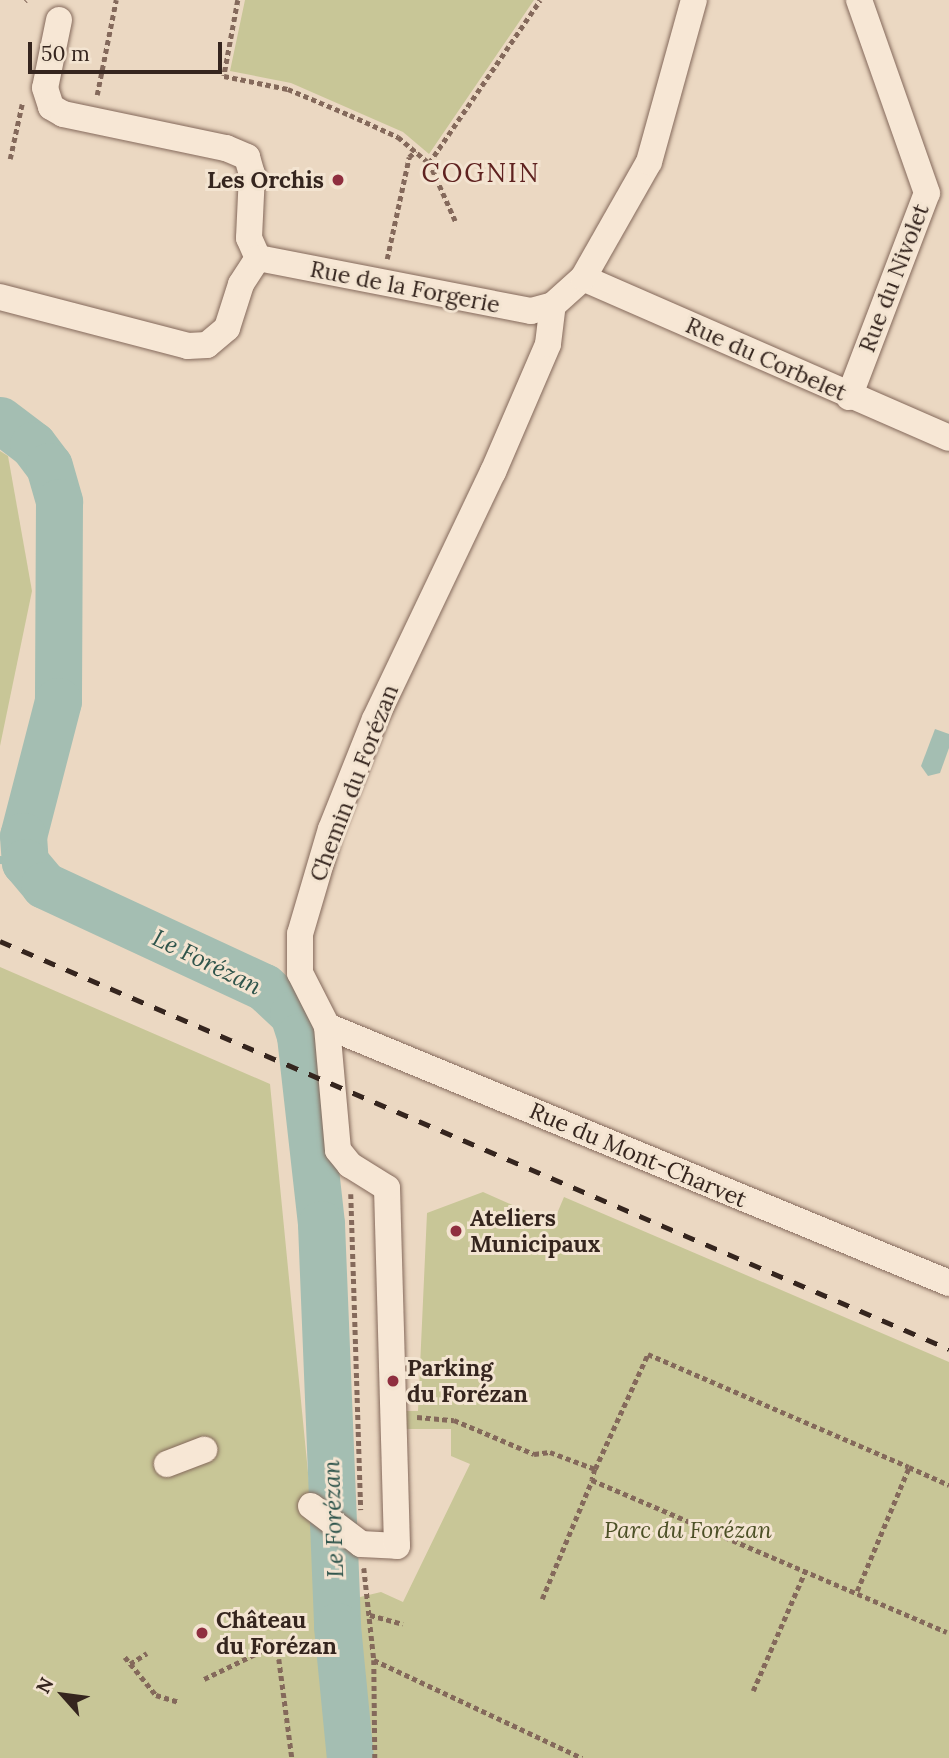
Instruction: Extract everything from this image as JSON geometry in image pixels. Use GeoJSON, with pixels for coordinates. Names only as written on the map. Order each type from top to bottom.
{"type":"FeatureCollection","features":[{"type":"Feature","properties":{"kind":"street"},"geometry":{"type":"LineString","coordinates":[[552,306],[583,278],[649,162],[694,0]]}},
{"type":"Feature","properties":{"kind":"street","name":"Rue du Nivolet"},"geometry":{"type":"LineString","coordinates":[[849,397],[938,194],[859,0]]}},
{"type":"Feature","properties":{"kind":"street"},"geometry":{"type":"LineString","coordinates":[[0,297],[188,346],[207,345],[227,328],[241,284],[258,258],[249,238],[252,174],[247,157],[226,148],[63,114],[51,107],[45,88],[60,20]]}},
{"type":"Feature","properties":{"kind":"street","name":"Rue de la Forgerie"},"geometry":{"type":"LineString","coordinates":[[258,258],[531,311],[552,306]]}},
{"type":"Feature","properties":{"kind":"street","name":"Rue du Corbelet"},"geometry":{"type":"LineString","coordinates":[[583,278],[849,397],[949,438]]}},
{"type":"Feature","properties":{"kind":"street","name":"Chemin du Forézan"},"geometry":{"type":"LineString","coordinates":[[350,1165],[338,1150],[327,1026],[306,990],[299,957],[306,911],[327,841],[375,719],[494,472],[548,344],[552,306]]}},
{"type":"Feature","properties":{"kind":"street","name":"Rue du Mont-Charvet"},"geometry":{"type":"LineString","coordinates":[[327,1026],[949,1283]]}},
{"type":"Feature","properties":{"kind":"street"},"geometry":{"type":"LineString","coordinates":[[311,1506],[361,1544],[397,1546],[387,1188],[350,1165]]}},
{"type":"Feature","properties":{"kind":"street"},"geometry":{"type":"LineString","coordinates":[[167,1464],[204,1450]]}},
{"type":"Feature","properties":{"kind":"path"},"geometry":{"type":"LineString","coordinates":[[92,120],[116,0]]}},
{"type":"Feature","properties":{"kind":"path"},"geometry":{"type":"LineString","coordinates":[[238,0],[224,76],[288,89],[398,137],[429,163],[455,221]]}},
{"type":"Feature","properties":{"kind":"path"},"geometry":{"type":"LineString","coordinates":[[429,163],[540,0]]}},
{"type":"Feature","properties":{"kind":"path"},"geometry":{"type":"LineString","coordinates":[[10,159],[23,99]]}},
{"type":"Feature","properties":{"kind":"path"},"geometry":{"type":"LineString","coordinates":[[381,284],[410,157],[416,151]]}},
{"type":"Feature","properties":{"kind":"path"},"geometry":{"type":"LineString","coordinates":[[350,1165],[359,1348],[361,1544],[374,1660],[375,1758]]}},
{"type":"Feature","properties":{"kind":"path"},"geometry":{"type":"LineString","coordinates":[[542,1599],[648,1354],[949,1485]]}},
{"type":"Feature","properties":{"kind":"path"},"geometry":{"type":"LineString","coordinates":[[393,1415],[454,1420],[534,1454],[550,1452],[596,1469]]}},
{"type":"Feature","properties":{"kind":"path"},"geometry":{"type":"LineString","coordinates":[[857,1591],[909,1467]]}},
{"type":"Feature","properties":{"kind":"path"},"geometry":{"type":"LineString","coordinates":[[592,1480],[806,1569],[947,1632]]}},
{"type":"Feature","properties":{"kind":"path"},"geometry":{"type":"LineString","coordinates":[[753,1691],[806,1569]]}},
{"type":"Feature","properties":{"kind":"path"},"geometry":{"type":"LineString","coordinates":[[370,1615],[403,1624]]}},
{"type":"Feature","properties":{"kind":"path"},"geometry":{"type":"LineString","coordinates":[[204,1679],[280,1642]]}},
{"type":"Feature","properties":{"kind":"path"},"geometry":{"type":"LineString","coordinates":[[130,1664],[147,1653]]}},
{"type":"Feature","properties":{"kind":"path"},"geometry":{"type":"LineString","coordinates":[[125,1657],[156,1695],[179,1702]]}},
{"type":"Feature","properties":{"kind":"path"},"geometry":{"type":"LineString","coordinates":[[279,1659],[292,1758]]}},
{"type":"Feature","properties":{"kind":"path"},"geometry":{"type":"LineString","coordinates":[[374,1660],[583,1758]]}},
{"type":"Feature","properties":{"kind":"green space"},"geometry":{"type":"Polygon","coordinates":[[[245,0],[534,0],[429,154],[403,132],[291,83],[230,71],[245,0]]]}},
{"type":"Feature","properties":{"kind":"green space"},"geometry":{"type":"Polygon","coordinates":[[[0,451],[8,456],[32,591],[0,746],[0,451]]]}},
{"type":"Feature","properties":{"kind":"green space","name":"Parc du Forézan"},"geometry":{"type":"Polygon","coordinates":[[[0,967],[270,1084],[315,1544],[352,1572],[356,1598],[381,1592],[403,1602],[470,1464],[451,1456],[451,1429],[404,1429],[405,1411],[418,1411],[427,1213],[483,1192],[553,1223],[564,1197],[949,1362],[949,1758],[0,1758],[0,967]]]}},
{"type":"Feature","properties":{"kind":"shaded area"},"geometry":{"type":"Polygon","coordinates":[[[935,729],[949,734],[949,748],[940,773],[928,776],[921,766],[935,729]]]}},
{"type":"Feature","properties":{"kind":"shaded area"},"geometry":{"type":"Polygon","coordinates":[[[324,1567],[345,1567],[361,1668],[363,1758],[333,1758],[327,1687],[328,1645],[333,1643],[324,1567]]]}},
{"type":"Feature","properties":{"kind":"waterway","name":"Le Forézan"},"geometry":{"type":"LineString","coordinates":[[0,420],[33,445],[49,466],[59,502],[58,701],[23,836],[25,862],[44,885],[264,987],[293,1014],[300,1036],[321,1224],[337,1626],[350,1758]]}},
{"type":"Feature","properties":{"kind":"waterway"},"geometry":{"type":"LineString","coordinates":[[0,860],[25,862]]}},
{"type":"Feature","properties":{"kind":"railway"},"geometry":{"type":"LineString","coordinates":[[0,941],[949,1349]]}},
{"type":"Feature","properties":{"kind":"place","name":"Les Orchis"},"geometry":{"type":"Point","coordinates":[338,180]}},
{"type":"Feature","properties":{"kind":"place","name":"Ateliers Municipaux"},"geometry":{"type":"Point","coordinates":[456,1231]}},
{"type":"Feature","properties":{"kind":"place","name":"Parking du Forézan"},"geometry":{"type":"Point","coordinates":[393,1381]}},
{"type":"Feature","properties":{"kind":"place","name":"Château du Forézan"},"geometry":{"type":"Point","coordinates":[202,1633]}},
{"type":"Feature","properties":{"kind":"district","name":"COGNIN"},"geometry":{"type":"Point","coordinates":[481,173]}}]}
